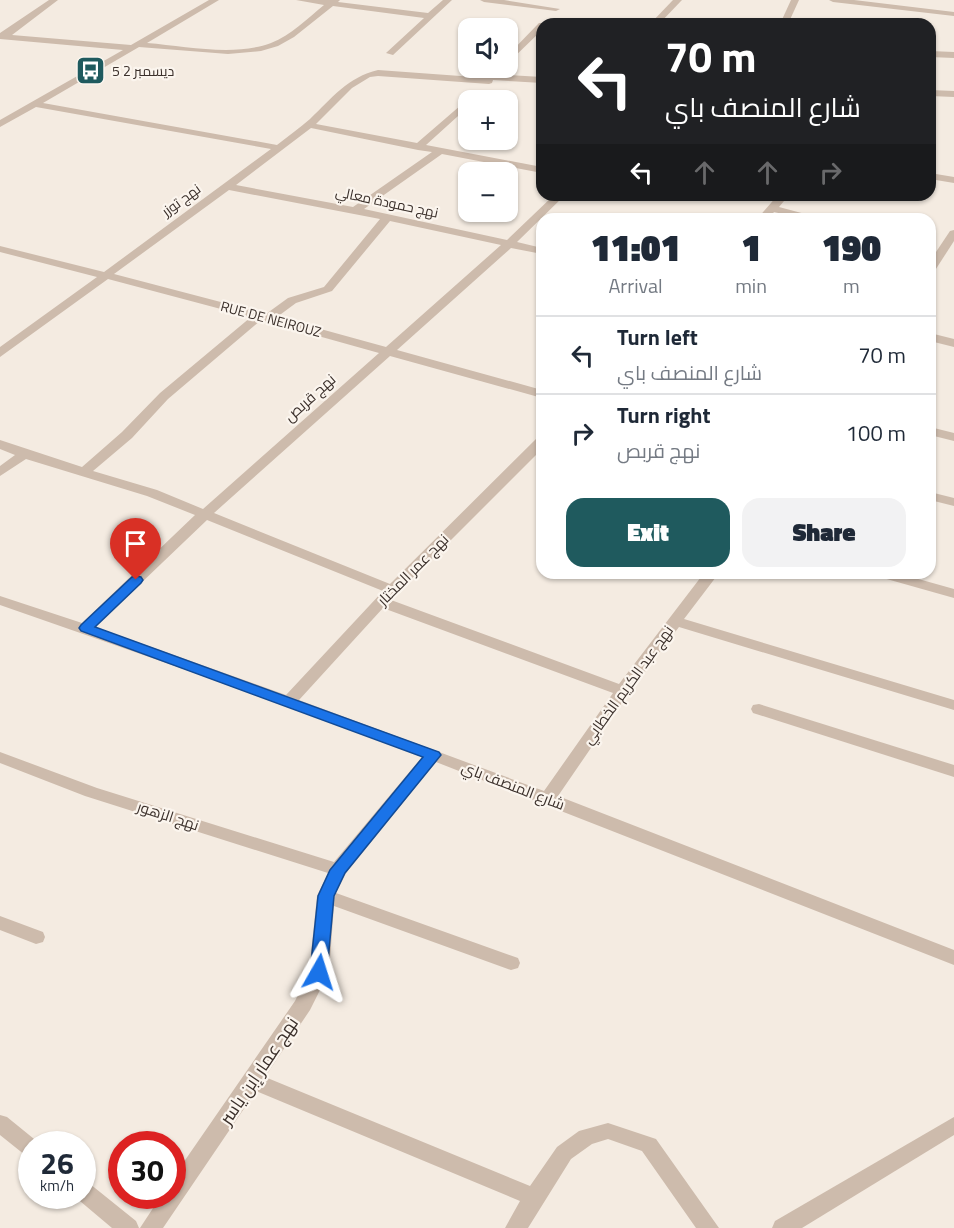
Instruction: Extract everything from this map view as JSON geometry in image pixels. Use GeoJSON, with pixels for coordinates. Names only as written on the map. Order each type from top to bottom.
{"type":"FeatureCollection","features":[{"type":"Feature","properties":{"kind":"street"},"geometry":{"type":"LineString","coordinates":[[3,35],[54,0]]}},
{"type":"Feature","properties":{"kind":"street"},"geometry":{"type":"LineString","coordinates":[[0,124],[216,0]]}},
{"type":"Feature","properties":{"kind":"street"},"geometry":{"type":"LineString","coordinates":[[300,0],[333,2],[429,16]]}},
{"type":"Feature","properties":{"kind":"street"},"geometry":{"type":"LineString","coordinates":[[390,53],[448,0]]}},
{"type":"Feature","properties":{"kind":"street"},"geometry":{"type":"LineString","coordinates":[[484,0],[559,7],[548,18]]}},
{"type":"Feature","properties":{"kind":"street"},"geometry":{"type":"LineString","coordinates":[[660,18],[678,0]]}},
{"type":"Feature","properties":{"kind":"street"},"geometry":{"type":"LineString","coordinates":[[787,18],[795,0]]}},
{"type":"Feature","properties":{"kind":"street"},"geometry":{"type":"LineString","coordinates":[[833,0],[954,14]]}},
{"type":"Feature","properties":{"kind":"street"},"geometry":{"type":"LineString","coordinates":[[3,35],[138,46],[240,51],[277,43],[333,2]]}},
{"type":"Feature","properties":{"kind":"street"},"geometry":{"type":"LineString","coordinates":[[518,49],[536,30]]}},
{"type":"Feature","properties":{"kind":"street"},"geometry":{"type":"LineString","coordinates":[[936,54],[954,55]]}},
{"type":"Feature","properties":{"kind":"street","name":"نهج توزر"},"geometry":{"type":"LineString","coordinates":[[0,353],[279,148],[309,125],[351,85],[367,75],[378,73],[490,79]]}},
{"type":"Feature","properties":{"kind":"street"},"geometry":{"type":"LineString","coordinates":[[480,90],[490,79],[536,80]]}},
{"type":"Feature","properties":{"kind":"street"},"geometry":{"type":"LineString","coordinates":[[936,93],[954,94]]}},
{"type":"Feature","properties":{"kind":"street"},"geometry":{"type":"LineString","coordinates":[[34,104],[279,148]]}},
{"type":"Feature","properties":{"kind":"street"},"geometry":{"type":"LineString","coordinates":[[418,147],[458,111]]}},
{"type":"Feature","properties":{"kind":"street"},"geometry":{"type":"LineString","coordinates":[[309,125],[536,169]]}},
{"type":"Feature","properties":{"kind":"street"},"geometry":{"type":"LineString","coordinates":[[355,210],[439,151]]}},
{"type":"Feature","properties":{"kind":"street"},"geometry":{"type":"LineString","coordinates":[[936,177],[954,180]]}},
{"type":"Feature","properties":{"kind":"street","name":"نهج حمودة معالي"},"geometry":{"type":"LineString","coordinates":[[226,186],[355,210],[536,250]]}},
{"type":"Feature","properties":{"kind":"street","name":"نهج قربص"},"geometry":{"type":"LineString","coordinates":[[541,213],[554,201]]}},
{"type":"Feature","properties":{"kind":"street"},"geometry":{"type":"LineString","coordinates":[[769,213],[779,201]]}},
{"type":"Feature","properties":{"kind":"street"},"geometry":{"type":"LineString","coordinates":[[773,209],[791,213]]}},
{"type":"Feature","properties":{"kind":"street"},"geometry":{"type":"LineString","coordinates":[[84,472],[127,435],[164,396],[263,318],[297,298],[321,294],[328,289],[387,217]]}},
{"type":"Feature","properties":{"kind":"street","name":"نهج قربص"},"geometry":{"type":"LineString","coordinates":[[86,628],[204,515],[536,218]]}},
{"type":"Feature","properties":{"kind":"street"},"geometry":{"type":"LineString","coordinates":[[936,263],[949,248],[954,233]]}},
{"type":"Feature","properties":{"kind":"street","name":"RUE DE NEIROUZ"},"geometry":{"type":"LineString","coordinates":[[0,249],[106,274],[536,392]]}},
{"type":"Feature","properties":{"kind":"street"},"geometry":{"type":"LineString","coordinates":[[936,338],[954,342]]}},
{"type":"Feature","properties":{"kind":"street"},"geometry":{"type":"LineString","coordinates":[[936,432],[954,437]]}},
{"type":"Feature","properties":{"kind":"street"},"geometry":{"type":"LineString","coordinates":[[0,444],[24,454],[152,493],[386,596],[622,691]]}},
{"type":"Feature","properties":{"kind":"street","name":"نهج عمر المختار"},"geometry":{"type":"LineString","coordinates":[[288,702],[386,596],[536,447]]}},
{"type":"Feature","properties":{"kind":"street"},"geometry":{"type":"LineString","coordinates":[[0,472],[24,454]]}},
{"type":"Feature","properties":{"kind":"street"},"geometry":{"type":"LineString","coordinates":[[936,498],[954,502]]}},
{"type":"Feature","properties":{"kind":"street","name":"نهج عبد الكريم الخطابي"},"geometry":{"type":"LineString","coordinates":[[547,799],[622,691],[707,579]]}},
{"type":"Feature","properties":{"kind":"street"},"geometry":{"type":"LineString","coordinates":[[902,579],[954,594]]}},
{"type":"Feature","properties":{"kind":"street","name":"شارع المنصف باي"},"geometry":{"type":"LineString","coordinates":[[0,600],[86,628],[433,755],[954,958]]}},
{"type":"Feature","properties":{"kind":"street"},"geometry":{"type":"LineString","coordinates":[[674,621],[954,705]]}},
{"type":"Feature","properties":{"kind":"street"},"geometry":{"type":"LineString","coordinates":[[759,709],[954,771]]}},
{"type":"Feature","properties":{"kind":"street","name":"نهج عمار إبن ياسر"},"geometry":{"type":"LineString","coordinates":[[151,1228],[303,1005],[319,972],[326,896],[338,870],[433,755]]}},
{"type":"Feature","properties":{"kind":"street","name":"نهج الزهور"},"geometry":{"type":"LineString","coordinates":[[0,757],[91,792],[338,870]]}},
{"type":"Feature","properties":{"kind":"street"},"geometry":{"type":"LineString","coordinates":[[326,896],[511,963]]}},
{"type":"Feature","properties":{"kind":"street"},"geometry":{"type":"LineString","coordinates":[[0,923],[36,938]]}},
{"type":"Feature","properties":{"kind":"street"},"geometry":{"type":"LineString","coordinates":[[253,1081],[534,1197]]}},
{"type":"Feature","properties":{"kind":"street"},"geometry":{"type":"LineString","coordinates":[[0,1123],[18,1138]]}},
{"type":"Feature","properties":{"kind":"street"},"geometry":{"type":"LineString","coordinates":[[783,1228],[954,1125]]}},
{"type":"Feature","properties":{"kind":"street"},"geometry":{"type":"LineString","coordinates":[[516,1228],[564,1153],[586,1137],[608,1131],[649,1145],[708,1228]]}},
{"type":"Feature","properties":{"kind":"street"},"geometry":{"type":"LineString","coordinates":[[96,1202],[128,1228]]}},
{"type":"Feature","properties":{"kind":"place","name":"5 ديسمبر 2"},"geometry":{"type":"Point","coordinates":[91,71]}},
{"type":"Feature","properties":{"kind":"route"},"geometry":{"type":"LineString","coordinates":[[136,580],[86,628],[433,755],[338,870],[326,896],[319,972]]}}]}
